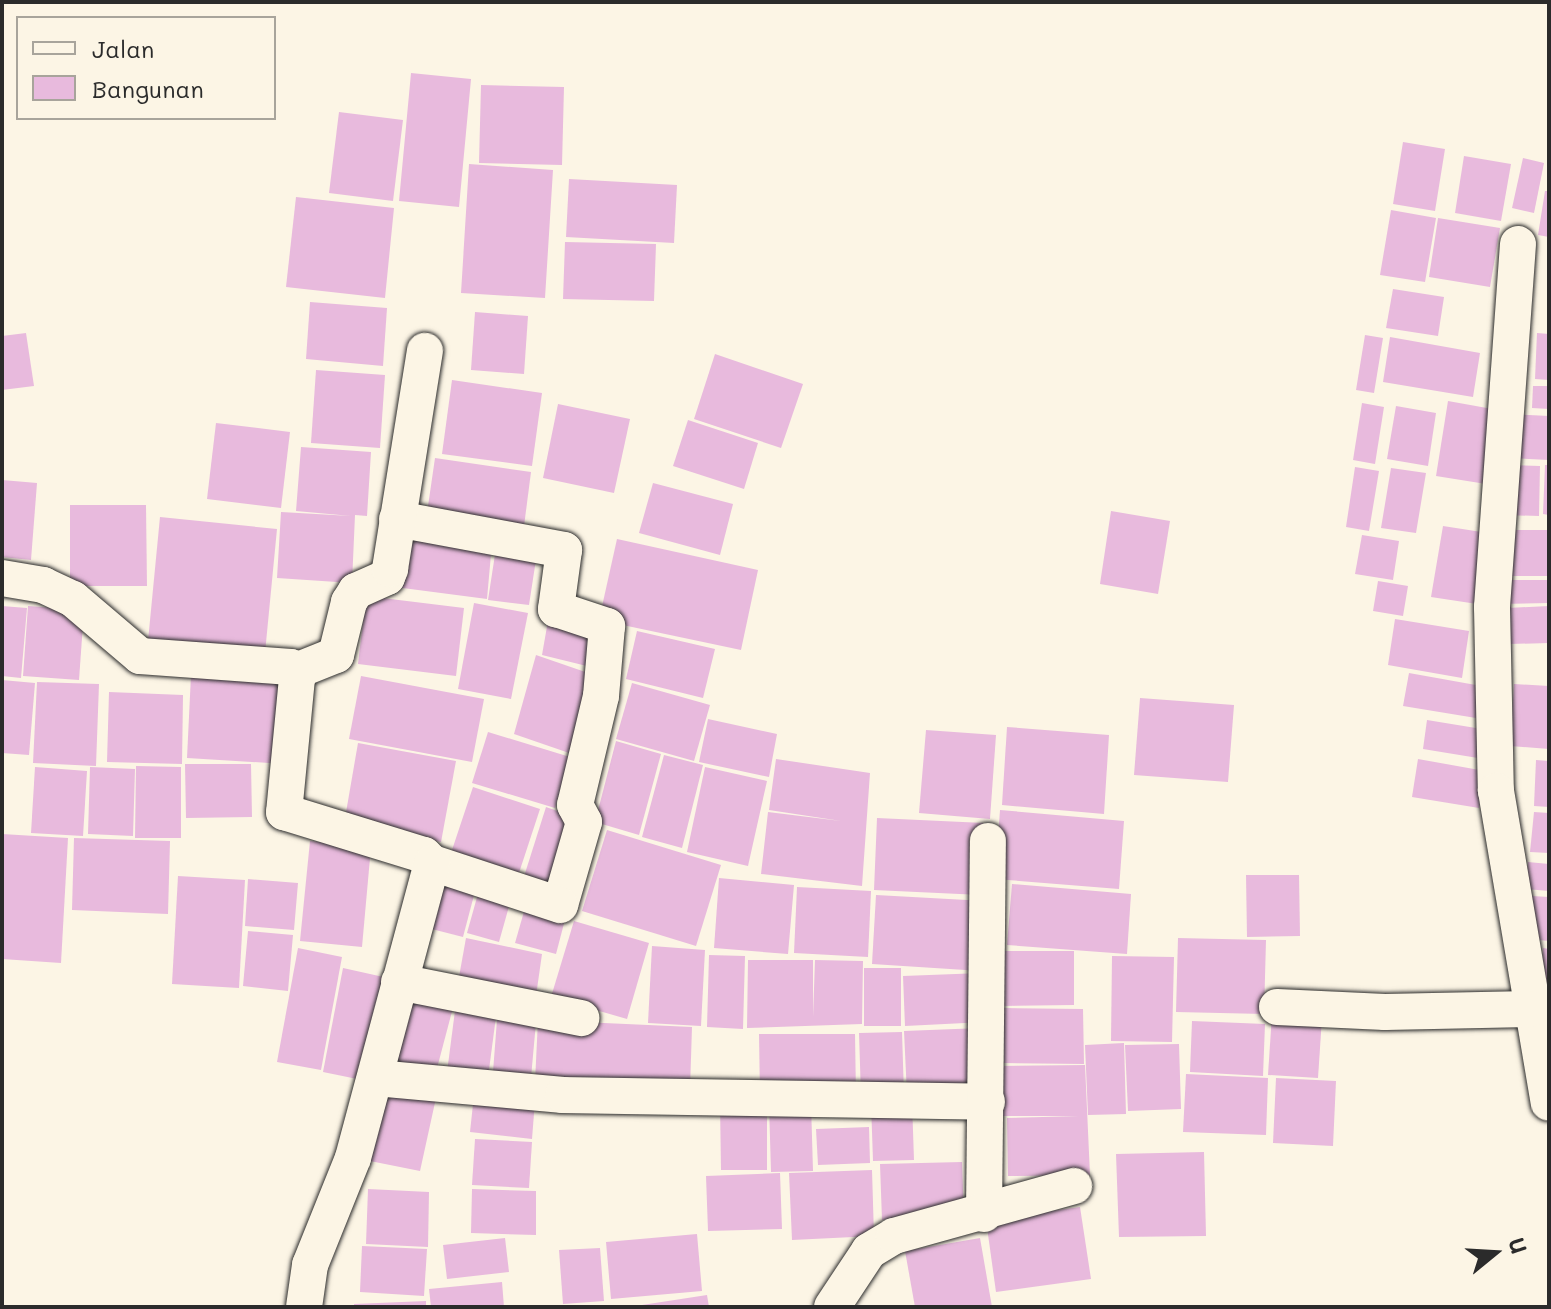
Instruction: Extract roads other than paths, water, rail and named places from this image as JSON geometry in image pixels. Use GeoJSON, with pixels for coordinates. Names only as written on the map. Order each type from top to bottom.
{"type":"FeatureCollection","features":[{"type":"Feature","properties":{"kind":"street"},"geometry":{"type":"LineString","coordinates":[[1518,244],[1492,607],[1496,791],[1530,1009],[1549,1103]]}},
{"type":"Feature","properties":{"kind":"street"},"geometry":{"type":"LineString","coordinates":[[2,578],[43,585],[73,599],[140,656],[284,664],[296,671],[328,661],[341,648],[349,602],[356,591],[387,577],[390,569],[425,351]]}},
{"type":"Feature","properties":{"kind":"street"},"geometry":{"type":"LineString","coordinates":[[296,671],[284,812],[424,855],[432,863],[560,905],[584,822],[575,805],[601,696],[607,626],[556,609],[564,550],[397,519]]}},
{"type":"Feature","properties":{"kind":"street"},"geometry":{"type":"LineString","coordinates":[[984,1214],[988,841]]}},
{"type":"Feature","properties":{"kind":"street"},"geometry":{"type":"LineString","coordinates":[[304,1307],[310,1265],[353,1158],[432,863]]}},
{"type":"Feature","properties":{"kind":"street"},"geometry":{"type":"LineString","coordinates":[[399,982],[581,1018]]}},
{"type":"Feature","properties":{"kind":"street"},"geometry":{"type":"LineString","coordinates":[[1277,1007],[1385,1012],[1530,1009]]}},
{"type":"Feature","properties":{"kind":"street"},"geometry":{"type":"LineString","coordinates":[[376,1078],[563,1095],[987,1102]]}},
{"type":"Feature","properties":{"kind":"street"},"geometry":{"type":"LineString","coordinates":[[832,1307],[869,1251],[894,1236],[984,1214],[1074,1186]]}}]}
